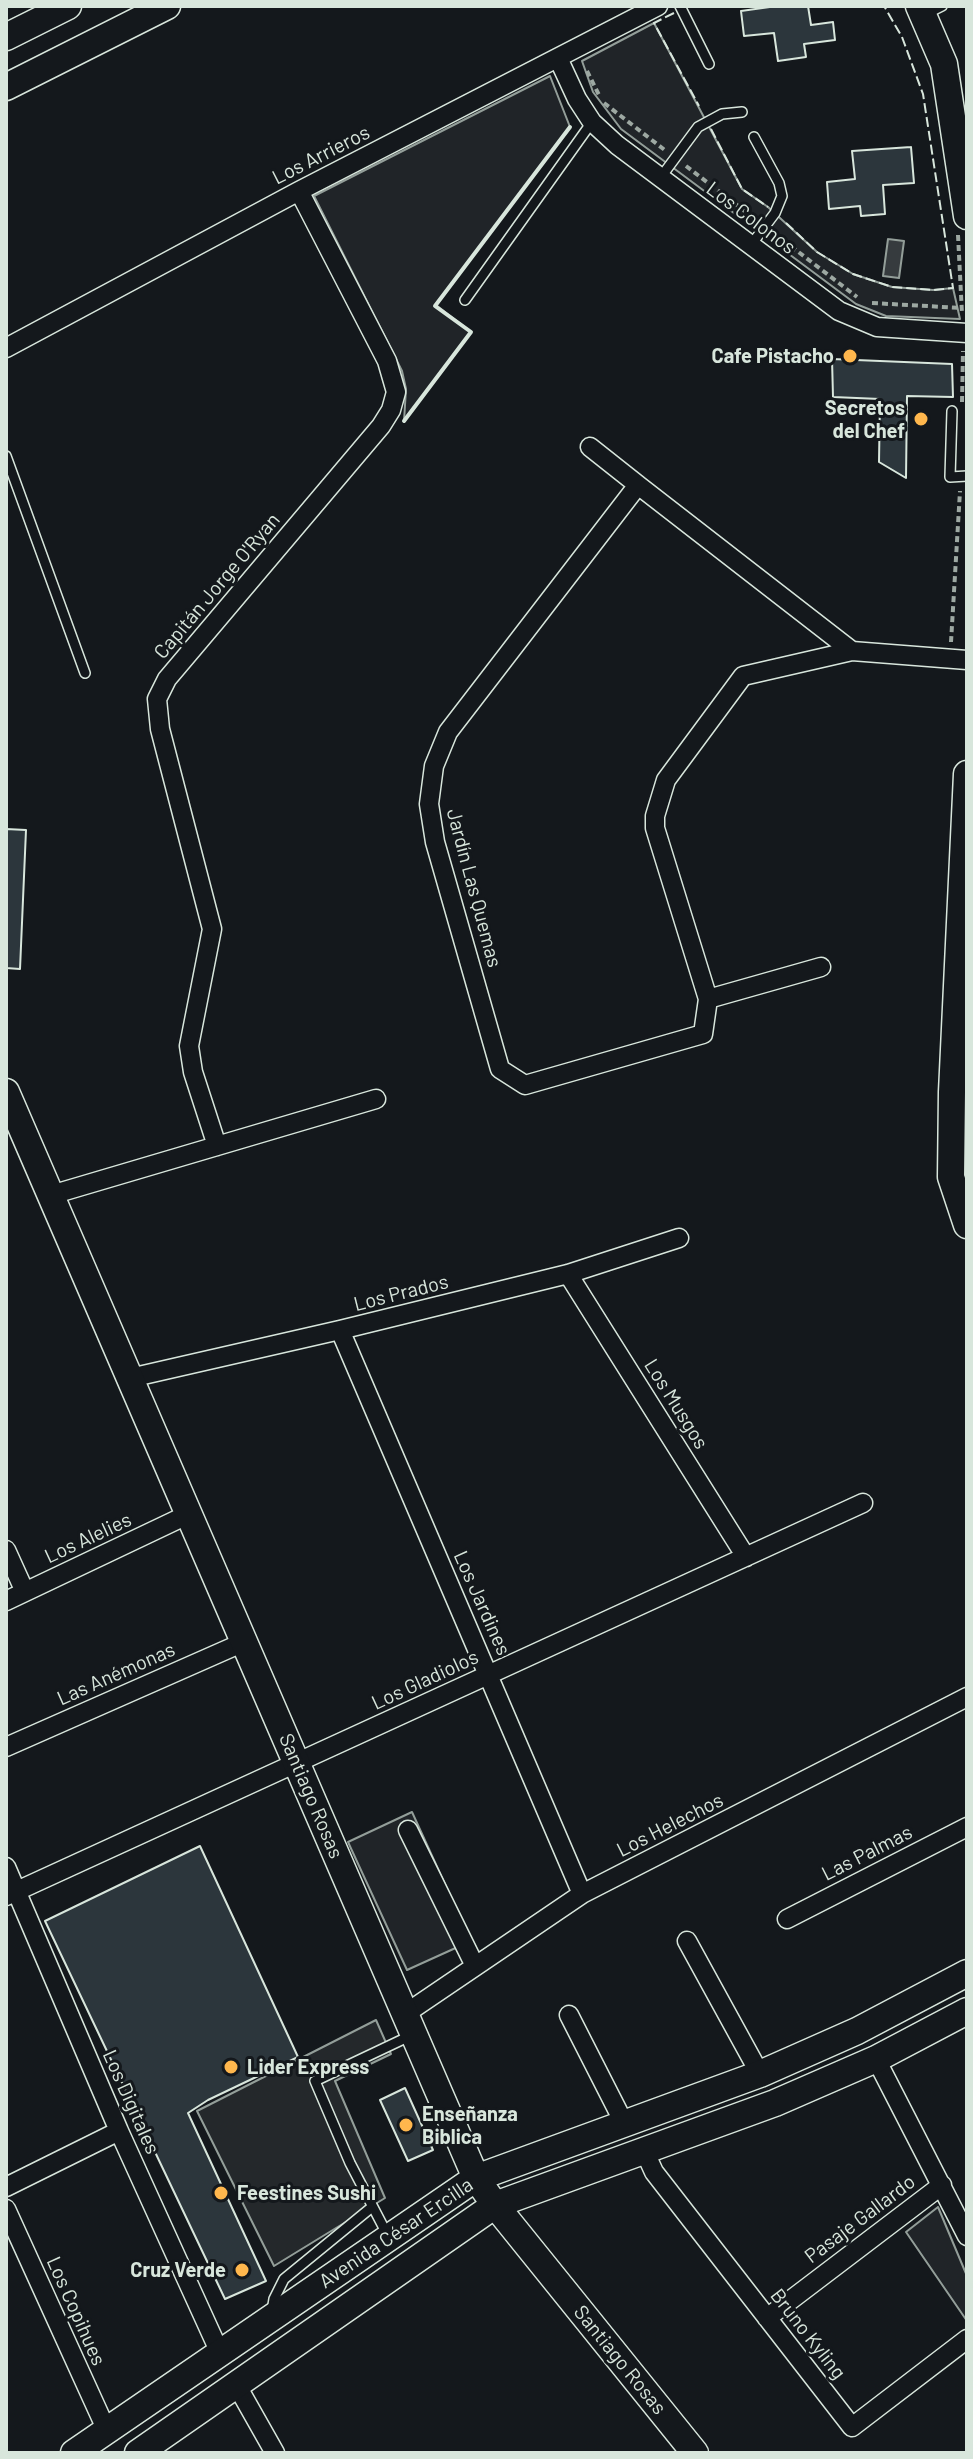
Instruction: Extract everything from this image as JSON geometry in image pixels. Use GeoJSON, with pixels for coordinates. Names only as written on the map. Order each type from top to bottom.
{"type":"FeatureCollection","features":[{"type":"Feature","properties":{"kind":"main road"},"geometry":{"type":"LineString","coordinates":[[6,37],[68,6]]}},
{"type":"Feature","properties":{"kind":"main road"},"geometry":{"type":"LineString","coordinates":[[6,87],[167,6]]}},
{"type":"Feature","properties":{"kind":"main road"},"geometry":{"type":"LineString","coordinates":[[929,9],[944,64],[967,216]]}},
{"type":"Feature","properties":{"kind":"main road"},"geometry":{"type":"LineString","coordinates":[[967,774],[952,1092],[967,1225]]}},
{"type":"Feature","properties":{"kind":"main road","name":"Santiago Rosas"},"geometry":{"type":"LineString","coordinates":[[6,1092],[476,2178],[695,2453]]}},
{"type":"Feature","properties":{"kind":"main road","name":"Avenida César Ercilla"},"geometry":{"type":"LineString","coordinates":[[74,2453],[476,2178],[760,2074],[825,2045],[967,1973]]}},
{"type":"Feature","properties":{"kind":"main road","name":"Avenida César Ercilla"},"geometry":{"type":"LineString","coordinates":[[138,2453],[495,2205],[775,2103],[876,2059],[967,2011]]}},
{"type":"Feature","properties":{"kind":"main road"},"geometry":{"type":"LineString","coordinates":[[825,2045],[841,2074]]}},
{"type":"Feature","properties":{"kind":"main road"},"geometry":{"type":"LineString","coordinates":[[635,2119],[652,2147]]}},
{"type":"Feature","properties":{"kind":"main road"},"geometry":{"type":"LineString","coordinates":[[388,2278],[394,2262],[389,2237]]}},
{"type":"Feature","properties":{"kind":"street","name":"Los Arrieros"},"geometry":{"type":"LineString","coordinates":[[6,348],[299,191],[658,6]]}},
{"type":"Feature","properties":{"kind":"street","name":"Los Colonos"},"geometry":{"type":"LineString","coordinates":[[567,53],[592,122],[617,145],[839,311],[863,323],[891,329],[967,333]]}},
{"type":"Feature","properties":{"kind":"street","name":"Capitán Jorge O'Ryan"},"geometry":{"type":"LineString","coordinates":[[217,1146],[193,1072],[189,1046],[212,929],[157,717],[157,699],[167,679],[381,426],[391,410],[396,392],[387,361],[299,191]]}},
{"type":"Feature","properties":{"kind":"street"},"geometry":{"type":"LineString","coordinates":[[590,447],[852,651]]}},
{"type":"Feature","properties":{"kind":"street","name":"Jardín Las Quemas"},"geometry":{"type":"LineString","coordinates":[[638,485],[448,732],[431,784],[431,823],[500,1069],[525,1085],[703,1034],[708,999]]}},
{"type":"Feature","properties":{"kind":"street"},"geometry":{"type":"LineString","coordinates":[[821,967],[708,999],[655,828],[660,792],[743,676],[852,651],[967,660]]}},
{"type":"Feature","properties":{"kind":"street"},"geometry":{"type":"LineString","coordinates":[[51,1195],[376,1099]]}},
{"type":"Feature","properties":{"kind":"street","name":"Los Prados"},"geometry":{"type":"LineString","coordinates":[[130,1378],[568,1274],[679,1238]]}},
{"type":"Feature","properties":{"kind":"street","name":"Los Musgos"},"geometry":{"type":"LineString","coordinates":[[568,1274],[746,1557]]}},
{"type":"Feature","properties":{"kind":"street","name":"Los Jardines"},"geometry":{"type":"LineString","coordinates":[[340,1330],[582,1894]]}},
{"type":"Feature","properties":{"kind":"street","name":"Los Gladiolos"},"geometry":{"type":"LineString","coordinates":[[12,1894],[863,1503]]}},
{"type":"Feature","properties":{"kind":"street","name":"Los Alelies"},"geometry":{"type":"LineString","coordinates":[[6,1601],[189,1514]]}},
{"type":"Feature","properties":{"kind":"street"},"geometry":{"type":"LineString","coordinates":[[6,1550],[25,1592]]}},
{"type":"Feature","properties":{"kind":"street","name":"Las Anémonas"},"geometry":{"type":"LineString","coordinates":[[6,1747],[244,1642]]}},
{"type":"Feature","properties":{"kind":"street","name":"Los Helechos"},"geometry":{"type":"LineString","coordinates":[[410,2024],[475,1966],[582,1894],[967,1697]]}},
{"type":"Feature","properties":{"kind":"street","name":"Las Palmas"},"geometry":{"type":"LineString","coordinates":[[787,1919],[967,1827]]}},
{"type":"Feature","properties":{"kind":"street"},"geometry":{"type":"LineString","coordinates":[[408,1830],[475,1966]]}},
{"type":"Feature","properties":{"kind":"street","name":"Los Digitales"},"geometry":{"type":"LineString","coordinates":[[6,1867],[12,1894],[220,2353]]}},
{"type":"Feature","properties":{"kind":"street"},"geometry":{"type":"LineString","coordinates":[[687,1941],[760,2074]]}},
{"type":"Feature","properties":{"kind":"street"},"geometry":{"type":"LineString","coordinates":[[569,2015],[635,2119]]}},
{"type":"Feature","properties":{"kind":"street"},"geometry":{"type":"LineString","coordinates":[[876,2059],[967,2236]]}},
{"type":"Feature","properties":{"kind":"street"},"geometry":{"type":"LineString","coordinates":[[6,2187],[119,2131]]}},
{"type":"Feature","properties":{"kind":"street","name":"Bruno Kyling"},"geometry":{"type":"LineString","coordinates":[[652,2147],[654,2172],[852,2427],[967,2339]]}},
{"type":"Feature","properties":{"kind":"street","name":"Pasaje Gallardo"},"geometry":{"type":"LineString","coordinates":[[767,2318],[942,2185]]}},
{"type":"Feature","properties":{"kind":"street","name":"Los Copihues"},"geometry":{"type":"LineString","coordinates":[[6,2209],[107,2431]]}},
{"type":"Feature","properties":{"kind":"street"},"geometry":{"type":"LineString","coordinates":[[236,2384],[275,2453]]}},
{"type":"Feature","properties":{"kind":"lane"},"geometry":{"type":"LineString","coordinates":[[680,6],[709,64]]}},
{"type":"Feature","properties":{"kind":"lane"},"geometry":{"type":"LineString","coordinates":[[661,177],[692,134],[707,121],[722,114],[742,112]]}},
{"type":"Feature","properties":{"kind":"lane"},"geometry":{"type":"LineString","coordinates":[[465,300],[592,122]]}},
{"type":"Feature","properties":{"kind":"lane"},"geometry":{"type":"LineString","coordinates":[[751,245],[779,207],[781,189],[754,137]]}},
{"type":"Feature","properties":{"kind":"lane"},"geometry":{"type":"LineString","coordinates":[[952,411],[950,477],[967,476]]}},
{"type":"Feature","properties":{"kind":"lane"},"geometry":{"type":"LineString","coordinates":[[6,456],[85,673]]}},
{"type":"Feature","properties":{"kind":"lane"},"geometry":{"type":"LineString","coordinates":[[389,2237],[350,2163],[315,2081],[410,2024]]}},
{"type":"Feature","properties":{"kind":"lane"},"geometry":{"type":"LineString","coordinates":[[271,2318],[274,2299],[284,2279],[372,2207]]}},
{"type":"Feature","properties":{"kind":"path"},"geometry":{"type":"LineString","coordinates":[[567,53],[605,105],[862,300]]}},
{"type":"Feature","properties":{"kind":"path"},"geometry":{"type":"LineString","coordinates":[[868,303],[962,308]]}},
{"type":"Feature","properties":{"kind":"shaded area"},"geometry":{"type":"Polygon","coordinates":[[[654,23],[742,189],[768,207],[817,252],[853,274],[892,287],[953,288],[960,319],[886,316],[856,304],[621,129],[593,92],[582,61],[654,23]]]}},
{"type":"Feature","properties":{"kind":"shaded area"},"geometry":{"type":"Polygon","coordinates":[[[550,76],[570,127],[436,305],[471,332],[404,421],[406,389],[402,371],[314,196],[550,76]]]}},
{"type":"Feature","properties":{"kind":"shaded area"},"geometry":{"type":"Polygon","coordinates":[[[888,239],[904,241],[899,278],[883,276],[888,239]]]}},
{"type":"Feature","properties":{"kind":"shaded area"},"geometry":{"type":"Polygon","coordinates":[[[412,1812],[471,1941],[407,1970],[348,1842],[412,1812]]]}},
{"type":"Feature","properties":{"kind":"shaded area"},"geometry":{"type":"Polygon","coordinates":[[[376,2020],[391,2054],[335,2081],[385,2198],[274,2266],[197,2111],[376,2020]]]}},
{"type":"Feature","properties":{"kind":"shaded area"},"geometry":{"type":"Polygon","coordinates":[[[938,2207],[967,2276],[967,2321],[906,2232],[938,2207]]]}},
{"type":"Feature","properties":{"kind":"building"},"geometry":{"type":"Polygon","coordinates":[[[808,6],[811,25],[833,22],[835,40],[804,44],[806,57],[778,61],[774,33],[744,36],[741,11],[808,6]]]}},
{"type":"Feature","properties":{"kind":"building"},"geometry":{"type":"Polygon","coordinates":[[[911,147],[914,183],[883,185],[885,214],[861,216],[860,206],[829,209],[827,182],[855,179],[852,151],[911,147]]]}},
{"type":"Feature","properties":{"kind":"building"},"geometry":{"type":"Polygon","coordinates":[[[832,359],[952,364],[953,397],[907,396],[906,478],[879,462],[880,399],[833,397],[832,359]]]}},
{"type":"Feature","properties":{"kind":"building"},"geometry":{"type":"Polygon","coordinates":[[[6,829],[26,830],[20,969],[6,968],[6,829]]]}},
{"type":"Feature","properties":{"kind":"building"},"geometry":{"type":"Polygon","coordinates":[[[200,1846],[298,2057],[208,2100],[188,2113],[266,2281],[225,2299],[45,1921],[200,1846]]]}},
{"type":"Feature","properties":{"kind":"building","name":"Enseñanza Biblica"},"geometry":{"type":"Polygon","coordinates":[[[405,2088],[433,2150],[408,2161],[380,2100],[405,2088]]]}},
{"type":"Feature","properties":{"kind":"fence"},"geometry":{"type":"LineString","coordinates":[[786,223],[817,252],[853,274],[892,287],[953,288],[923,94],[902,37],[884,6]]}},
{"type":"Feature","properties":{"kind":"fence"},"geometry":{"type":"LineString","coordinates":[[674,13],[654,23],[699,106]]}},
{"type":"Feature","properties":{"kind":"fence"},"geometry":{"type":"LineString","coordinates":[[711,129],[742,189],[768,207]]}},
{"type":"Feature","properties":{"kind":"wall"},"geometry":{"type":"LineString","coordinates":[[404,421],[471,332],[435,306],[570,127]]}},
{"type":"Feature","properties":{"kind":"place","name":"Cafe Pistacho"},"geometry":{"type":"Point","coordinates":[850,356]}},
{"type":"Feature","properties":{"kind":"place","name":"Secretos del Chef"},"geometry":{"type":"Point","coordinates":[921,419]}},
{"type":"Feature","properties":{"kind":"place","name":"Lider Express"},"geometry":{"type":"Point","coordinates":[231,2067]}},
{"type":"Feature","properties":{"kind":"place","name":"Enseñanza Biblica"},"geometry":{"type":"Point","coordinates":[406,2125]}},
{"type":"Feature","properties":{"kind":"place","name":"Feestines Sushi"},"geometry":{"type":"Point","coordinates":[221,2193]}},
{"type":"Feature","properties":{"kind":"place","name":"Cruz Verde"},"geometry":{"type":"Point","coordinates":[242,2270]}}]}
